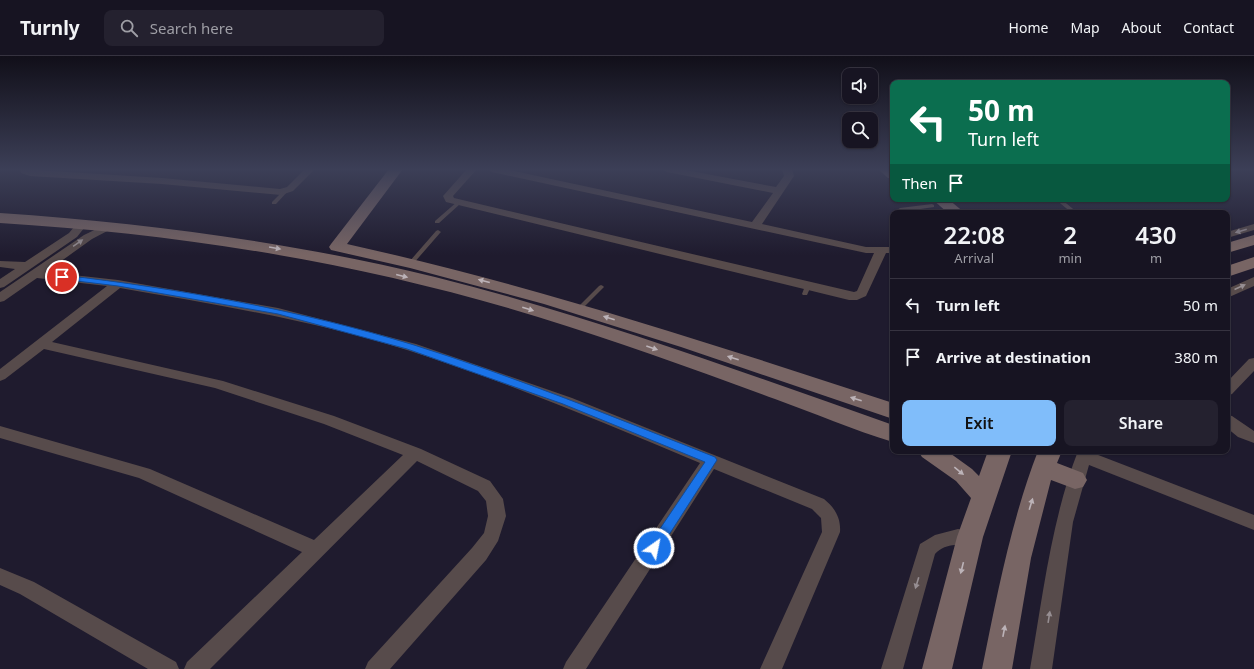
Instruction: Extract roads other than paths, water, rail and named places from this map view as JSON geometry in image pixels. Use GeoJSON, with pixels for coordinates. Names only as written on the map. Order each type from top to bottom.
{"type":"FeatureCollection","features":[{"type":"Feature","properties":{"kind":"street"},"geometry":{"type":"LineString","coordinates":[[330,245],[362,198]]}},
{"type":"Feature","properties":{"kind":"street"},"geometry":{"type":"LineString","coordinates":[[330,245],[371,198]]}},
{"type":"Feature","properties":{"kind":"street"},"geometry":{"type":"LineString","coordinates":[[449,198],[450,200],[458,203],[807,290],[849,296],[860,295],[881,251]]}},
{"type":"Feature","properties":{"kind":"street"},"geometry":{"type":"LineString","coordinates":[[624,198],[866,250],[890,250]]}},
{"type":"Feature","properties":{"kind":"street"},"geometry":{"type":"LineString","coordinates":[[755,226],[774,198]]}},
{"type":"Feature","properties":{"kind":"street"},"geometry":{"type":"LineString","coordinates":[[934,203],[951,210]]}},
{"type":"Feature","properties":{"kind":"street"},"geometry":{"type":"LineString","coordinates":[[0,210],[159,221],[242,231],[330,245],[492,298],[625,339],[890,433]]}},
{"type":"Feature","properties":{"kind":"street"},"geometry":{"type":"LineString","coordinates":[[0,218],[83,223],[247,244],[312,255],[387,264],[411,263],[580,308],[890,410]]}},
{"type":"Feature","properties":{"kind":"street"},"geometry":{"type":"LineString","coordinates":[[0,298],[73,235],[83,223]]}},
{"type":"Feature","properties":{"kind":"street"},"geometry":{"type":"LineString","coordinates":[[0,284],[5,277],[31,270],[88,236],[109,226]]}},
{"type":"Feature","properties":{"kind":"street"},"geometry":{"type":"LineString","coordinates":[[1230,234],[1254,227]]}},
{"type":"Feature","properties":{"kind":"street"},"geometry":{"type":"LineString","coordinates":[[1230,247],[1254,240]]}},
{"type":"Feature","properties":{"kind":"street"},"geometry":{"type":"LineString","coordinates":[[1230,271],[1254,262]]}},
{"type":"Feature","properties":{"kind":"street"},"geometry":{"type":"LineString","coordinates":[[0,264],[278,312],[411,347],[567,402],[818,504],[826,510],[830,517],[832,524],[831,532],[771,669]]}},
{"type":"Feature","properties":{"kind":"street"},"geometry":{"type":"LineString","coordinates":[[1230,293],[1254,281]]}},
{"type":"Feature","properties":{"kind":"street"},"geometry":{"type":"LineString","coordinates":[[0,376],[118,284]]}},
{"type":"Feature","properties":{"kind":"street"},"geometry":{"type":"LineString","coordinates":[[41,344],[218,384],[329,420],[416,453],[484,486],[494,499],[497,516],[492,536],[478,554],[376,669]]}},
{"type":"Feature","properties":{"kind":"street"},"geometry":{"type":"LineString","coordinates":[[1230,388],[1251,369]]}},
{"type":"Feature","properties":{"kind":"street"},"geometry":{"type":"LineString","coordinates":[[1230,422],[1244,433],[1254,437]]}},
{"type":"Feature","properties":{"kind":"street"},"geometry":{"type":"LineString","coordinates":[[0,432],[144,473],[317,550]]}},
{"type":"Feature","properties":{"kind":"street"},"geometry":{"type":"LineString","coordinates":[[195,669],[416,453]]}},
{"type":"Feature","properties":{"kind":"street"},"geometry":{"type":"LineString","coordinates":[[934,454],[964,475],[983,496]]}},
{"type":"Feature","properties":{"kind":"street"},"geometry":{"type":"LineString","coordinates":[[937,669],[970,537],[999,454]]}},
{"type":"Feature","properties":{"kind":"street"},"geometry":{"type":"LineString","coordinates":[[1041,669],[1064,522],[1075,480],[1085,454]]}},
{"type":"Feature","properties":{"kind":"street"},"geometry":{"type":"LineString","coordinates":[[1087,454],[1254,523]]}},
{"type":"Feature","properties":{"kind":"street"},"geometry":{"type":"LineString","coordinates":[[997,669],[1021,540],[1047,459],[1075,480]]}},
{"type":"Feature","properties":{"kind":"street"},"geometry":{"type":"LineString","coordinates":[[574,669],[711,460]]}},
{"type":"Feature","properties":{"kind":"street"},"geometry":{"type":"LineString","coordinates":[[892,669],[927,550],[941,539],[954,536],[970,537]]}},
{"type":"Feature","properties":{"kind":"street"},"geometry":{"type":"LineString","coordinates":[[0,576],[27,588],[168,669]]}},
{"type":"Feature","properties":{"kind":"lane"},"geometry":{"type":"LineString","coordinates":[[274,203],[279,198]]}},
{"type":"Feature","properties":{"kind":"lane"},"geometry":{"type":"LineString","coordinates":[[1061,202],[1071,210]]}},
{"type":"Feature","properties":{"kind":"lane"},"geometry":{"type":"LineString","coordinates":[[437,222],[458,203]]}},
{"type":"Feature","properties":{"kind":"lane"},"geometry":{"type":"LineString","coordinates":[[900,210],[934,203]]}},
{"type":"Feature","properties":{"kind":"lane"},"geometry":{"type":"LineString","coordinates":[[411,263],[438,232]]}},
{"type":"Feature","properties":{"kind":"lane"},"geometry":{"type":"LineString","coordinates":[[580,308],[601,287]]}}]}
